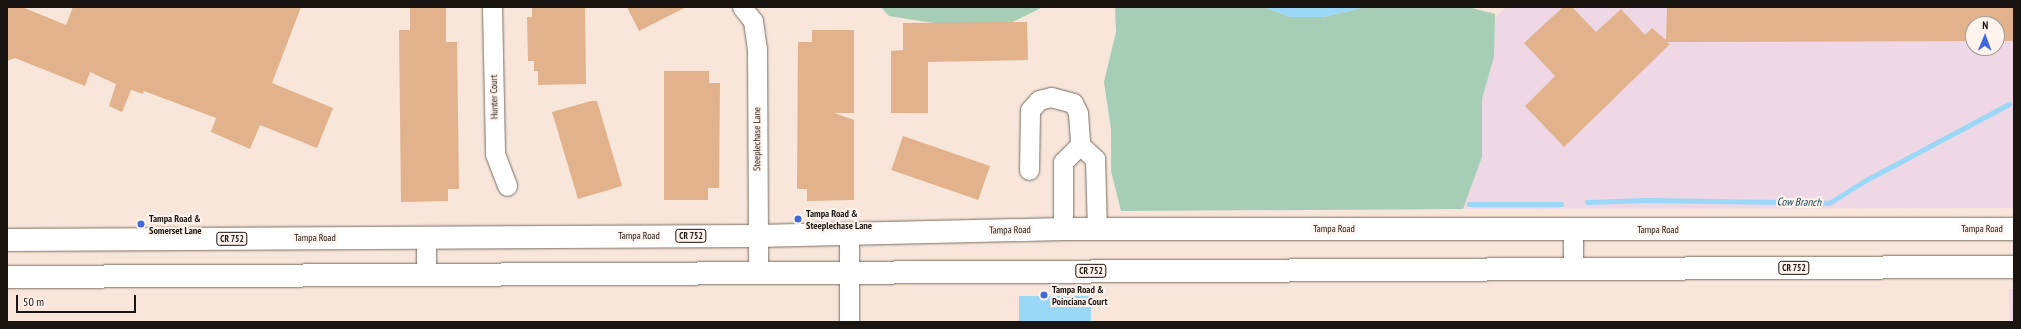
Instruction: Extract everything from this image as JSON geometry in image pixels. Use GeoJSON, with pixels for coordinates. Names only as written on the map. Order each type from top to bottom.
{"type":"FeatureCollection","features":[{"type":"Feature","properties":{"kind":"main road","name":"Tampa Road"},"geometry":{"type":"LineString","coordinates":[[7,240],[757,236],[1064,229],[2014,229]]}},
{"type":"Feature","properties":{"kind":"main road","name":"CR 752"},"geometry":{"type":"LineString","coordinates":[[7,277],[758,274],[848,275],[2014,267]]}},
{"type":"Feature","properties":{"kind":"street","name":"Hunter Court"},"geometry":{"type":"LineString","coordinates":[[492,7],[495,154],[507,186]]}},
{"type":"Feature","properties":{"kind":"street","name":"Steeplechase Lane"},"geometry":{"type":"LineString","coordinates":[[742,7],[753,21],[757,48],[758,274]]}},
{"type":"Feature","properties":{"kind":"street"},"geometry":{"type":"LineString","coordinates":[[1028,170],[1030,110],[1038,100],[1051,97],[1061,98],[1072,103],[1078,113],[1080,145],[1095,160],[1097,229]]}},
{"type":"Feature","properties":{"kind":"street"},"geometry":{"type":"LineString","coordinates":[[1064,229],[1062,162],[1080,145]]}},
{"type":"Feature","properties":{"kind":"street"},"geometry":{"type":"LineString","coordinates":[[1573,230],[1573,269]]}},
{"type":"Feature","properties":{"kind":"street"},"geometry":{"type":"LineString","coordinates":[[849,234],[849,322]]}},
{"type":"Feature","properties":{"kind":"street"},"geometry":{"type":"LineString","coordinates":[[426,238],[426,276]]}},
{"type":"Feature","properties":{"kind":"shaded area"},"geometry":{"type":"Polygon","coordinates":[[[1506,7],[2014,7],[2014,208],[1463,209],[1482,157],[1482,99],[1494,57],[1495,18],[1506,7]]]}},
{"type":"Feature","properties":{"kind":"shaded area"},"geometry":{"type":"Polygon","coordinates":[[[2009,289],[2014,289],[2014,322],[2010,322],[2009,289]]]}},
{"type":"Feature","properties":{"kind":"green space"},"geometry":{"type":"Polygon","coordinates":[[[881,7],[1043,7],[1000,28],[940,24],[889,16],[881,7]]]}},
{"type":"Feature","properties":{"kind":"green space"},"geometry":{"type":"Polygon","coordinates":[[[1115,7],[1263,7],[1291,17],[1323,17],[1366,7],[1468,7],[1495,14],[1494,57],[1482,99],[1482,157],[1463,209],[1121,211],[1111,171],[1111,129],[1104,82],[1116,32],[1115,7]]]}},
{"type":"Feature","properties":{"kind":"water"},"geometry":{"type":"Polygon","coordinates":[[[1263,7],[1366,7],[1323,17],[1291,17],[1263,7]]]}},
{"type":"Feature","properties":{"kind":"water"},"geometry":{"type":"Polygon","coordinates":[[[1019,296],[1091,296],[1091,322],[1019,322],[1019,296]]]}},
{"type":"Feature","properties":{"kind":"building"},"geometry":{"type":"Polygon","coordinates":[[[7,7],[22,7],[66,25],[73,7],[301,7],[272,83],[333,108],[317,148],[260,125],[250,149],[211,132],[216,118],[144,91],[143,94],[131,90],[122,112],[109,106],[116,84],[90,72],[85,86],[15,58],[7,61],[7,7]]]}},
{"type":"Feature","properties":{"kind":"building"},"geometry":{"type":"Polygon","coordinates":[[[410,7],[446,7],[446,42],[457,42],[459,189],[448,189],[448,201],[401,202],[399,30],[410,30],[410,7]]]}},
{"type":"Feature","properties":{"kind":"building"},"geometry":{"type":"Polygon","coordinates":[[[532,7],[585,7],[586,84],[538,85],[538,71],[534,71],[534,61],[528,61],[527,17],[532,17],[532,7]]]}},
{"type":"Feature","properties":{"kind":"building"},"geometry":{"type":"Polygon","coordinates":[[[627,7],[686,7],[639,31],[627,7]]]}},
{"type":"Feature","properties":{"kind":"building"},"geometry":{"type":"Polygon","coordinates":[[[1563,7],[1572,7],[1596,32],[1621,9],[1645,35],[1652,28],[1666,40],[1667,7],[2014,7],[2014,41],[2005,41],[2005,16],[1965,16],[1965,41],[1667,42],[1670,44],[1564,147],[1525,106],[1555,76],[1524,43],[1563,7]]]}},
{"type":"Feature","properties":{"kind":"building"},"geometry":{"type":"Polygon","coordinates":[[[1027,22],[1028,60],[928,62],[928,113],[891,113],[891,51],[903,50],[903,23],[1027,22]]]}},
{"type":"Feature","properties":{"kind":"building"},"geometry":{"type":"Polygon","coordinates":[[[812,30],[854,30],[854,113],[834,113],[854,120],[854,200],[807,201],[807,189],[797,189],[798,42],[812,42],[812,30]]]}},
{"type":"Feature","properties":{"kind":"building"},"geometry":{"type":"Polygon","coordinates":[[[664,71],[709,71],[709,83],[720,83],[719,188],[708,188],[708,200],[664,200],[664,71]]]}},
{"type":"Feature","properties":{"kind":"building"},"geometry":{"type":"Polygon","coordinates":[[[591,101],[597,101],[622,186],[578,199],[552,112],[591,101]]]}},
{"type":"Feature","properties":{"kind":"building"},"geometry":{"type":"Polygon","coordinates":[[[903,136],[990,166],[978,200],[891,170],[903,136]]]}},
{"type":"Feature","properties":{"kind":"waterway","name":"Cow Branch"},"geometry":{"type":"LineString","coordinates":[[1587,202],[1646,200],[1829,203],[1866,180],[2009,104]]}},
{"type":"Feature","properties":{"kind":"waterway","name":"Cow Branch"},"geometry":{"type":"LineString","coordinates":[[1469,204],[1561,204]]}},
{"type":"Feature","properties":{"kind":"place","name":"Tampa Road & Steeplechase Lane"},"geometry":{"type":"Point","coordinates":[798,219]}},
{"type":"Feature","properties":{"kind":"place","name":"Tampa Road & Somerset Lane"},"geometry":{"type":"Point","coordinates":[141,224]}},
{"type":"Feature","properties":{"kind":"place","name":"Tampa Road & Poinciana Court"},"geometry":{"type":"Point","coordinates":[1044,295]}}]}
